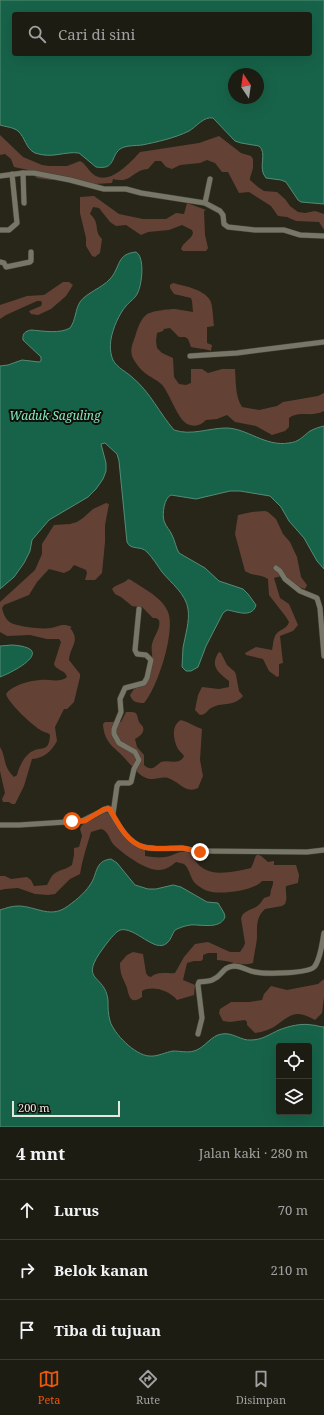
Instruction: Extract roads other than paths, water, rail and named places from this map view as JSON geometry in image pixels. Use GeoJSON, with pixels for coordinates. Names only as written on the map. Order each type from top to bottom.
{"type":"FeatureCollection","features":[{"type":"Feature","properties":{"kind":"street"},"geometry":{"type":"LineString","coordinates":[[22,173],[24,203]]}},
{"type":"Feature","properties":{"kind":"street"},"geometry":{"type":"LineString","coordinates":[[0,176],[34,173],[104,189],[126,189],[141,193],[205,203],[220,210],[223,215],[224,224],[228,227],[255,230],[284,230],[300,235],[324,236]]}},
{"type":"Feature","properties":{"kind":"street"},"geometry":{"type":"LineString","coordinates":[[0,230],[9,230],[17,223],[12,174]]}},
{"type":"Feature","properties":{"kind":"street"},"geometry":{"type":"LineString","coordinates":[[205,203],[210,179]]}},
{"type":"Feature","properties":{"kind":"street"},"geometry":{"type":"LineString","coordinates":[[0,262],[3,262],[6,267],[30,262],[31,252]]}},
{"type":"Feature","properties":{"kind":"street"},"geometry":{"type":"LineString","coordinates":[[190,356],[237,353],[324,342]]}},
{"type":"Feature","properties":{"kind":"street"},"geometry":{"type":"LineString","coordinates":[[276,568],[285,579],[300,591],[317,598],[320,608],[324,656]]}},
{"type":"Feature","properties":{"kind":"street"},"geometry":{"type":"LineString","coordinates":[[113,815],[116,786],[118,784],[131,782],[134,769],[139,760],[135,752],[121,744],[115,736],[114,729],[121,712],[120,699],[126,687],[144,683],[147,678],[151,660],[146,655],[137,654],[135,650],[139,609]]}},
{"type":"Feature","properties":{"kind":"street"},"geometry":{"type":"LineString","coordinates":[[0,825],[82,821],[106,808],[110,809],[118,825],[133,841],[146,848],[183,848],[200,852],[307,852],[324,850]]}},
{"type":"Feature","properties":{"kind":"street"},"geometry":{"type":"LineString","coordinates":[[198,1034],[202,1018],[198,985],[199,982],[213,980],[224,970],[236,966],[253,972],[289,972],[309,970],[313,968],[316,963],[324,933]]}},
{"type":"Feature","properties":{"kind":"water"},"geometry":{"type":"Polygon","coordinates":[[[0,0],[324,0],[324,204],[301,202],[286,182],[266,178],[262,170],[262,149],[259,146],[235,141],[213,118],[206,119],[189,131],[172,138],[122,148],[117,152],[110,165],[107,167],[96,167],[79,153],[41,155],[35,153],[30,149],[22,136],[16,130],[0,125],[0,0]]]}},
{"type":"Feature","properties":{"kind":"water","name":"Waduk Saguling"},"geometry":{"type":"Polygon","coordinates":[[[136,252],[141,259],[142,265],[139,288],[136,296],[123,309],[113,330],[110,347],[111,355],[117,365],[145,390],[174,430],[187,432],[220,428],[234,429],[280,444],[295,442],[310,431],[324,426],[324,569],[317,561],[304,538],[289,521],[281,507],[270,496],[240,491],[230,491],[196,499],[171,495],[167,499],[163,510],[163,518],[179,553],[205,568],[219,581],[243,589],[256,605],[251,612],[247,613],[227,610],[223,613],[206,646],[198,667],[191,671],[186,671],[182,667],[183,648],[188,618],[187,604],[178,589],[162,572],[147,552],[129,545],[127,542],[119,461],[117,454],[105,443],[101,444],[106,463],[106,471],[103,479],[96,489],[88,497],[49,520],[32,540],[30,551],[24,563],[14,577],[0,589],[0,366],[22,360],[41,361],[41,357],[23,340],[25,333],[31,330],[56,332],[70,328],[80,302],[110,279],[125,255],[136,252]]]}},
{"type":"Feature","properties":{"kind":"water"},"geometry":{"type":"Polygon","coordinates":[[[12,645],[25,647],[31,650],[32,655],[23,665],[0,677],[0,646],[12,645]]]}},
{"type":"Feature","properties":{"kind":"water"},"geometry":{"type":"Polygon","coordinates":[[[111,859],[117,863],[135,885],[148,889],[156,889],[173,885],[181,887],[207,902],[218,903],[225,917],[219,924],[209,926],[190,925],[177,929],[168,942],[162,945],[151,943],[126,930],[120,930],[111,938],[96,959],[93,972],[106,991],[110,1021],[120,1038],[143,1055],[152,1056],[173,1051],[194,1051],[218,1035],[222,1034],[230,1034],[247,1040],[255,1040],[296,1025],[308,1024],[324,1027],[324,1127],[0,1127],[0,910],[24,906],[48,912],[59,911],[79,898],[88,888],[93,881],[99,865],[102,862],[111,859]]]}}]}
